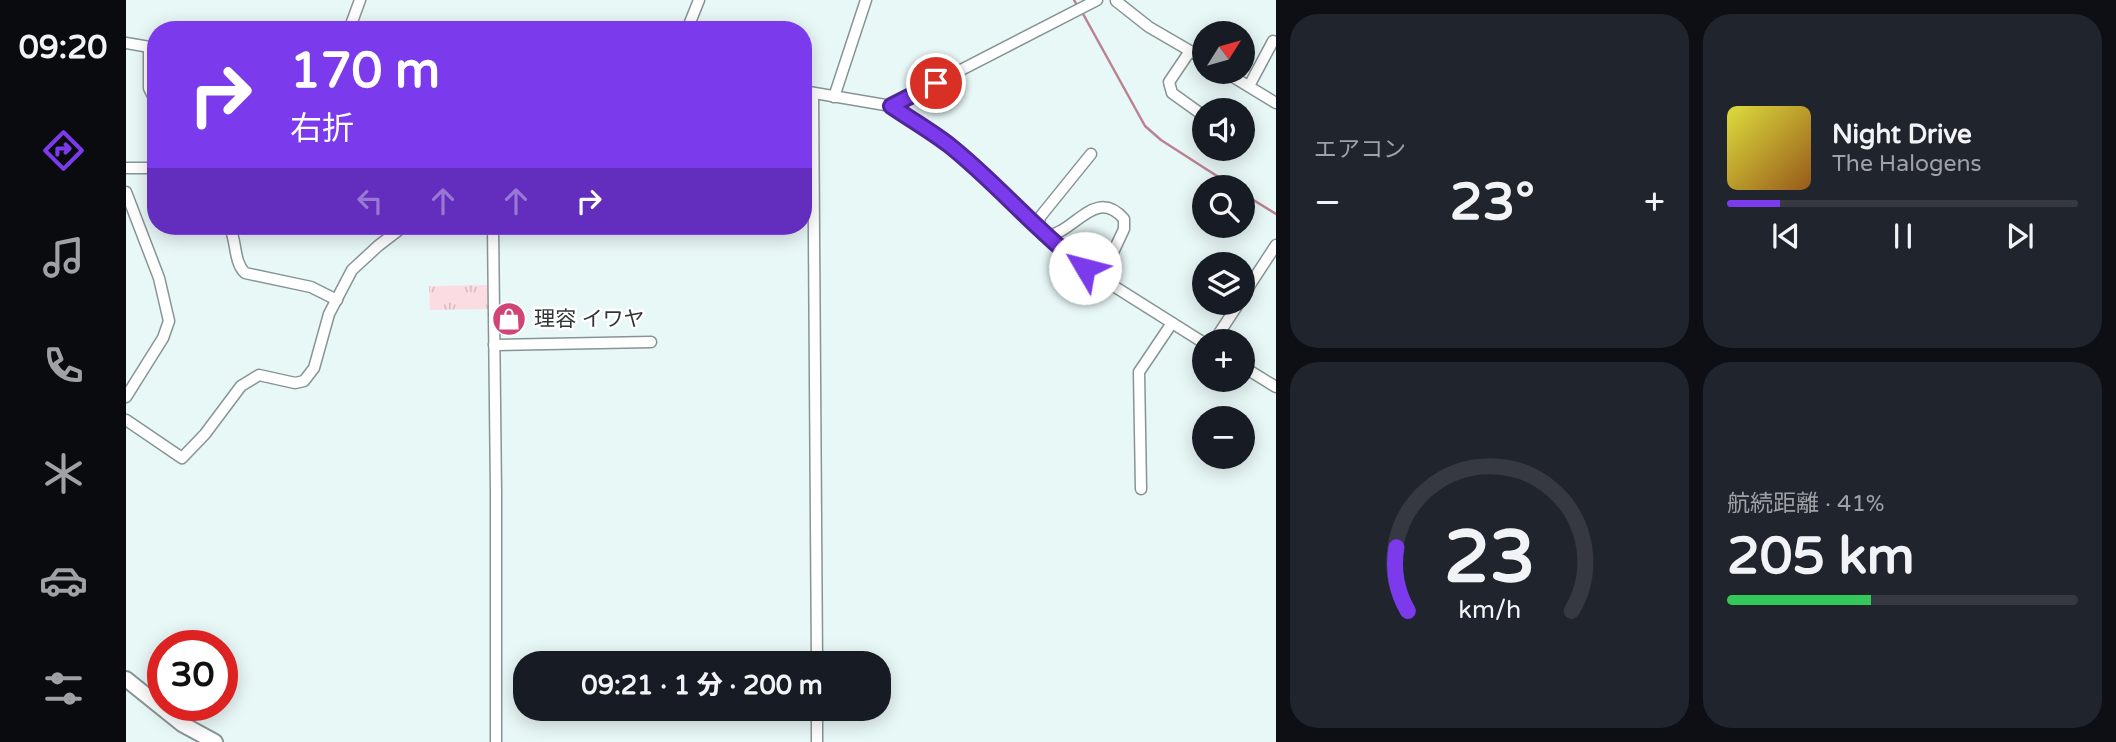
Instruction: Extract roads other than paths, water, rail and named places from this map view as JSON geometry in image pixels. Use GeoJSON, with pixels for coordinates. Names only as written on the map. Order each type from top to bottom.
{"type":"FeatureCollection","features":[{"type":"Feature","properties":{"kind":"main road"},"geometry":{"type":"LineString","coordinates":[[126,679],[182,724],[215,742]]}},
{"type":"Feature","properties":{"kind":"street"},"geometry":{"type":"LineString","coordinates":[[352,21],[360,0]]}},
{"type":"Feature","properties":{"kind":"street"},"geometry":{"type":"LineString","coordinates":[[691,21],[699,0]]}},
{"type":"Feature","properties":{"kind":"street"},"geometry":{"type":"LineString","coordinates":[[834,97],[866,0]]}},
{"type":"Feature","properties":{"kind":"street"},"geometry":{"type":"LineString","coordinates":[[1106,0],[1119,0],[1149,26],[1190,51],[1169,82],[1169,87],[1172,93],[1192,107]]}},
{"type":"Feature","properties":{"kind":"street"},"geometry":{"type":"LineString","coordinates":[[891,106],[1085,5]]}},
{"type":"Feature","properties":{"kind":"street"},"geometry":{"type":"LineString","coordinates":[[1249,86],[1273,41]]}},
{"type":"Feature","properties":{"kind":"street"},"geometry":{"type":"LineString","coordinates":[[126,43],[147,47]]}},
{"type":"Feature","properties":{"kind":"street"},"geometry":{"type":"LineString","coordinates":[[1246,84],[1276,103]]}},
{"type":"Feature","properties":{"kind":"street"},"geometry":{"type":"LineString","coordinates":[[812,93],[891,106],[947,144],[987,178],[1057,246],[1101,278],[1192,336]]}},
{"type":"Feature","properties":{"kind":"street"},"geometry":{"type":"LineString","coordinates":[[1038,228],[1040,217],[1091,154]]}},
{"type":"Feature","properties":{"kind":"street"},"geometry":{"type":"LineString","coordinates":[[126,168],[147,168]]}},
{"type":"Feature","properties":{"kind":"street"},"geometry":{"type":"LineString","coordinates":[[126,192],[159,278],[169,321],[163,338],[126,397]]}},
{"type":"Feature","properties":{"kind":"street"},"geometry":{"type":"LineString","coordinates":[[1046,236],[1064,230],[1094,209],[1116,210],[1124,219],[1124,229],[1101,278]]}},
{"type":"Feature","properties":{"kind":"street"},"geometry":{"type":"LineString","coordinates":[[234,235],[240,268],[245,273],[312,287],[337,300]]}},
{"type":"Feature","properties":{"kind":"street"},"geometry":{"type":"LineString","coordinates":[[126,421],[182,458],[205,434],[241,386],[259,375],[295,383],[304,381],[314,368],[329,314],[352,270],[392,235]]}},
{"type":"Feature","properties":{"kind":"street"},"geometry":{"type":"LineString","coordinates":[[493,235],[496,742]]}},
{"type":"Feature","properties":{"kind":"street"},"geometry":{"type":"LineString","coordinates":[[810,235],[817,651]]}},
{"type":"Feature","properties":{"kind":"street"},"geometry":{"type":"LineString","coordinates":[[1255,277],[1276,245]]}},
{"type":"Feature","properties":{"kind":"street"},"geometry":{"type":"LineString","coordinates":[[1141,489],[1139,372],[1172,323]]}},
{"type":"Feature","properties":{"kind":"street"},"geometry":{"type":"LineString","coordinates":[[494,345],[651,342]]}},
{"type":"Feature","properties":{"kind":"street"},"geometry":{"type":"LineString","coordinates":[[1255,374],[1276,387]]}},
{"type":"Feature","properties":{"kind":"street"},"geometry":{"type":"LineString","coordinates":[[817,721],[817,742]]}},
{"type":"Feature","properties":{"kind":"waterway"},"geometry":{"type":"LineString","coordinates":[[1074,0],[1078,7]]}},
{"type":"Feature","properties":{"kind":"waterway"},"geometry":{"type":"LineString","coordinates":[[1082,12],[1145,126],[1161,140],[1215,175]]}},
{"type":"Feature","properties":{"kind":"waterway"},"geometry":{"type":"LineString","coordinates":[[1255,201],[1276,214]]}},
{"type":"Feature","properties":{"kind":"place","name":"理容 イワヤ"},"geometry":{"type":"Point","coordinates":[509,319]}}]}
